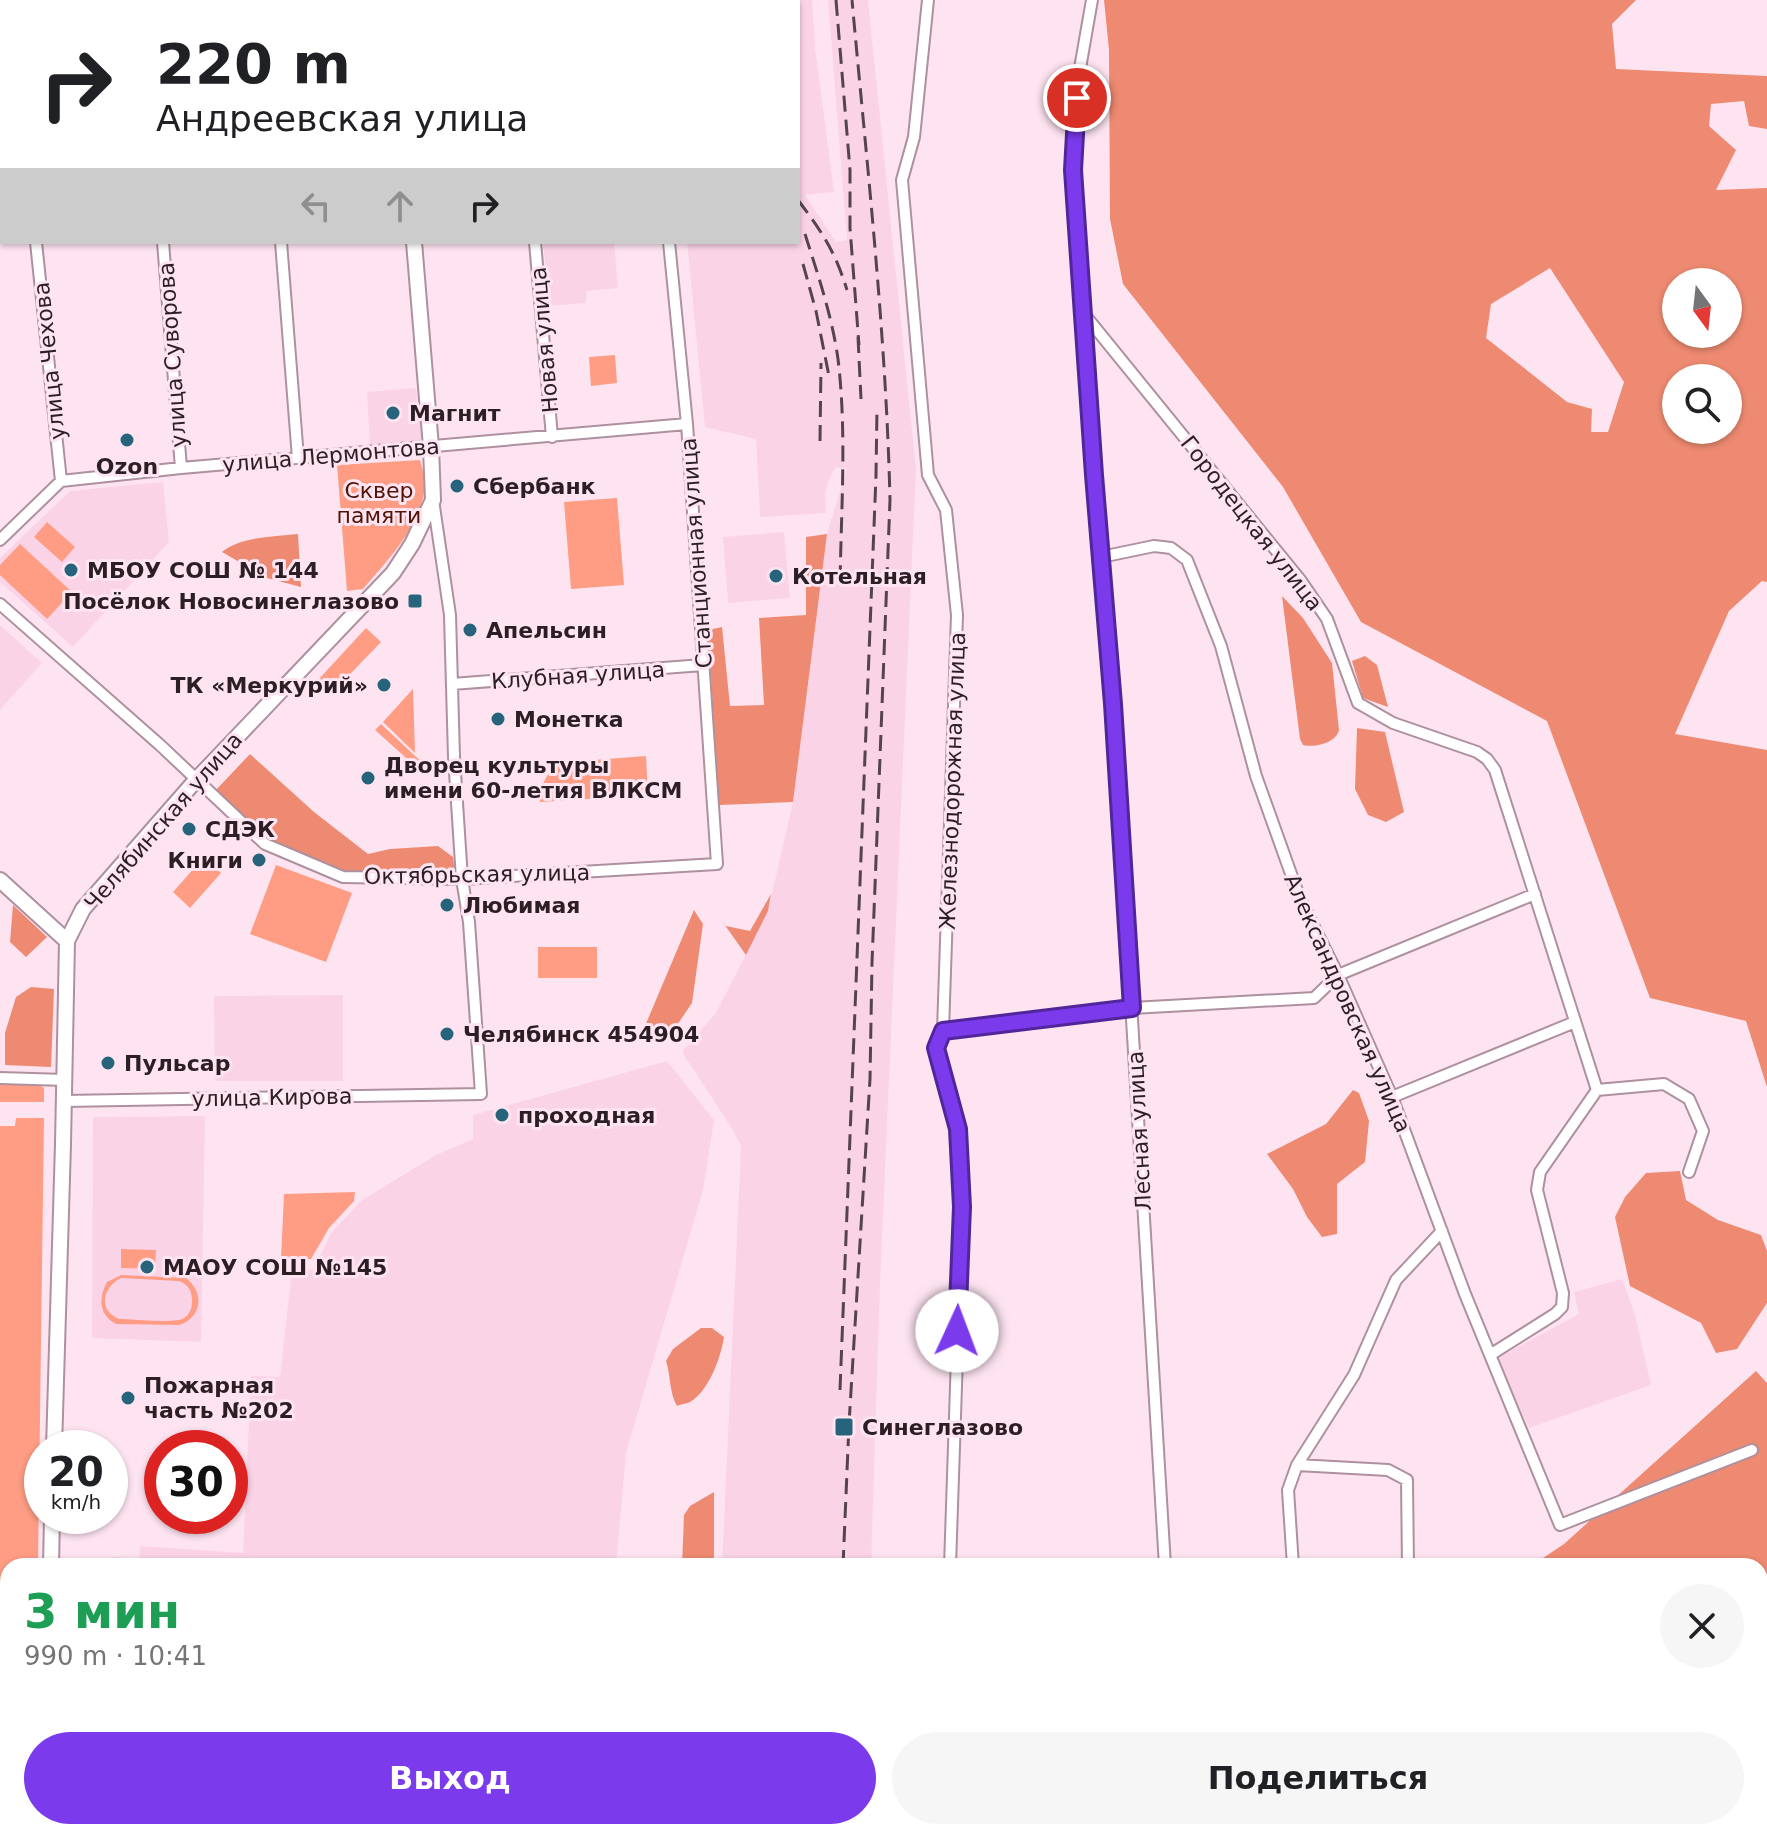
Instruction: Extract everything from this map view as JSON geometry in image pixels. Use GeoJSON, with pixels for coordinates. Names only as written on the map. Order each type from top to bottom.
{"type":"FeatureCollection","features":[{"type":"Feature","properties":{"kind":"street","name":"Железнодорожная улица"},"geometry":{"type":"LineString","coordinates":[[928,0],[914,137],[902,180],[928,475],[946,510],[957,615],[943,1031],[936,1048],[958,1129],[962,1207],[950,1558]]}},
{"type":"Feature","properties":{"kind":"street","name":"Лесная улица"},"geometry":{"type":"LineString","coordinates":[[1092,0],[1079,74],[1073,170],[1113,704],[1165,1558]]}},
{"type":"Feature","properties":{"kind":"street","name":"улица Чехова"},"geometry":{"type":"LineString","coordinates":[[36,244],[61,481]]}},
{"type":"Feature","properties":{"kind":"street","name":"улица Суворова"},"geometry":{"type":"LineString","coordinates":[[163,244],[181,468]]}},
{"type":"Feature","properties":{"kind":"street"},"geometry":{"type":"LineString","coordinates":[[281,244],[298,458]]}},
{"type":"Feature","properties":{"kind":"street"},"geometry":{"type":"LineString","coordinates":[[414,244],[433,500],[450,608],[454,757],[462,879]]}},
{"type":"Feature","properties":{"kind":"street","name":"Новая улица"},"geometry":{"type":"LineString","coordinates":[[535,244],[552,437]]}},
{"type":"Feature","properties":{"kind":"street","name":"Станционная улица"},"geometry":{"type":"LineString","coordinates":[[669,244],[687,424],[717,864]]}},
{"type":"Feature","properties":{"kind":"street","name":"Городецкая улица"},"geometry":{"type":"LineString","coordinates":[[1083,313],[1301,581],[1327,619],[1358,703],[1393,723],[1477,752],[1495,770],[1597,1090]]}},
{"type":"Feature","properties":{"kind":"street","name":"улица Лермонтова"},"geometry":{"type":"LineString","coordinates":[[61,481],[687,424]]}},
{"type":"Feature","properties":{"kind":"street"},"geometry":{"type":"LineString","coordinates":[[0,540],[61,481]]}},
{"type":"Feature","properties":{"kind":"street","name":"Челябинская улица"},"geometry":{"type":"LineString","coordinates":[[55,1430],[67,941],[83,909],[196,780],[393,573],[412,544],[433,500]]}},
{"type":"Feature","properties":{"kind":"street","name":"Александровская улица"},"geometry":{"type":"LineString","coordinates":[[1101,557],[1154,546],[1171,548],[1187,560],[1221,646],[1256,776],[1300,899],[1338,975],[1392,1097],[1465,1294],[1560,1525],[1752,1450]]}},
{"type":"Feature","properties":{"kind":"street","name":"Октябрьская улица"},"geometry":{"type":"LineString","coordinates":[[0,604],[160,745],[265,844],[343,877],[462,879],[717,864]]}},
{"type":"Feature","properties":{"kind":"street","name":"Клубная улица"},"geometry":{"type":"LineString","coordinates":[[452,684],[703,665]]}},
{"type":"Feature","properties":{"kind":"street","name":"улица Кирова"},"geometry":{"type":"LineString","coordinates":[[64,1101],[481,1094],[469,922],[462,879]]}},
{"type":"Feature","properties":{"kind":"street"},"geometry":{"type":"LineString","coordinates":[[0,880],[67,941]]}},
{"type":"Feature","properties":{"kind":"street"},"geometry":{"type":"LineString","coordinates":[[943,1031],[1132,1008],[1314,998],[1338,975],[1535,894]]}},
{"type":"Feature","properties":{"kind":"street"},"geometry":{"type":"LineString","coordinates":[[1392,1097],[1575,1022]]}},
{"type":"Feature","properties":{"kind":"street"},"geometry":{"type":"LineString","coordinates":[[0,1078],[65,1080]]}},
{"type":"Feature","properties":{"kind":"street"},"geometry":{"type":"LineString","coordinates":[[1490,1355],[1562,1307],[1563,1293],[1537,1190],[1540,1172],[1597,1090],[1664,1084],[1689,1099],[1703,1131],[1689,1172]]}},
{"type":"Feature","properties":{"kind":"street"},"geometry":{"type":"LineString","coordinates":[[1292,1558],[1288,1490],[1297,1465],[1354,1375],[1396,1280],[1442,1231]]}},
{"type":"Feature","properties":{"kind":"street"},"geometry":{"type":"LineString","coordinates":[[1297,1465],[1388,1470],[1407,1480],[1408,1558]]}},
{"type":"Feature","properties":{"kind":"street"},"geometry":{"type":"LineString","coordinates":[[51,1558],[52,1534]]}},
{"type":"Feature","properties":{"kind":"shaded area"},"geometry":{"type":"Polygon","coordinates":[[[800,0],[812,0],[834,192],[805,195],[836,242],[847,240],[828,0],[868,0],[916,469],[880,1284],[871,1558],[722,1558],[741,1146],[682,1052],[716,1013],[768,911],[793,802],[827,534],[847,469],[836,467],[830,477],[825,493],[826,513],[760,517],[756,439],[705,427],[687,244],[800,244],[800,0]]]}},
{"type":"Feature","properties":{"kind":"shaded area"},"geometry":{"type":"Polygon","coordinates":[[[1104,0],[1636,0],[1612,24],[1616,69],[1767,76],[1767,129],[1749,126],[1744,101],[1711,104],[1709,126],[1736,150],[1716,190],[1767,188],[1767,582],[1762,581],[1729,611],[1675,734],[1767,750],[1767,1087],[1746,1021],[1650,998],[1547,721],[1361,622],[1283,487],[1123,284],[1110,219],[1109,50],[1104,0]],[[1550,268],[1491,304],[1486,338],[1567,402],[1592,409],[1591,432],[1608,432],[1624,382],[1550,268]]]}},
{"type":"Feature","properties":{"kind":"shaded area"},"geometry":{"type":"Polygon","coordinates":[[[543,244],[614,244],[618,288],[586,291],[586,303],[549,306],[543,244]]]}},
{"type":"Feature","properties":{"kind":"shaded area"},"geometry":{"type":"Polygon","coordinates":[[[416,388],[422,442],[370,446],[367,392],[416,388]]]}},
{"type":"Feature","properties":{"kind":"shaded area","name":"МБОУ СОШ № 144"},"geometry":{"type":"Polygon","coordinates":[[[163,482],[169,542],[73,647],[0,582],[0,558],[70,491],[163,482]]]}},
{"type":"Feature","properties":{"kind":"shaded area"},"geometry":{"type":"Polygon","coordinates":[[[784,532],[790,598],[728,603],[723,537],[784,532]]]}},
{"type":"Feature","properties":{"kind":"shaded area"},"geometry":{"type":"Polygon","coordinates":[[[298,534],[301,587],[267,578],[222,552],[248,540],[298,534]]]}},
{"type":"Feature","properties":{"kind":"shaded area"},"geometry":{"type":"Polygon","coordinates":[[[827,534],[793,802],[719,805],[708,630],[722,627],[730,706],[764,705],[759,618],[806,615],[806,537],[827,534]]]}},
{"type":"Feature","properties":{"kind":"shaded area"},"geometry":{"type":"Polygon","coordinates":[[[1282,596],[1303,618],[1332,663],[1339,730],[1334,738],[1319,745],[1303,745],[1300,739],[1282,596]]]}},
{"type":"Feature","properties":{"kind":"shaded area"},"geometry":{"type":"Polygon","coordinates":[[[0,625],[42,663],[0,710],[0,625]]]}},
{"type":"Feature","properties":{"kind":"shaded area"},"geometry":{"type":"Polygon","coordinates":[[[1365,656],[1377,665],[1388,707],[1363,698],[1352,661],[1365,656]]]}},
{"type":"Feature","properties":{"kind":"shaded area"},"geometry":{"type":"Polygon","coordinates":[[[1357,728],[1385,732],[1404,812],[1386,822],[1368,815],[1355,789],[1357,728]]]}},
{"type":"Feature","properties":{"kind":"shaded area"},"geometry":{"type":"Polygon","coordinates":[[[250,754],[314,812],[368,854],[390,849],[438,846],[453,857],[455,873],[344,871],[268,840],[215,791],[250,754]]]}},
{"type":"Feature","properties":{"kind":"shaded area"},"geometry":{"type":"Polygon","coordinates":[[[771,894],[768,911],[746,955],[722,921],[726,926],[750,931],[771,894]]]}},
{"type":"Feature","properties":{"kind":"shaded area"},"geometry":{"type":"Polygon","coordinates":[[[13,905],[47,937],[26,957],[10,942],[13,905]]]}},
{"type":"Feature","properties":{"kind":"shaded area"},"geometry":{"type":"Polygon","coordinates":[[[694,910],[703,924],[692,1003],[671,1034],[645,1026],[694,910]]]}},
{"type":"Feature","properties":{"kind":"shaded area"},"geometry":{"type":"Polygon","coordinates":[[[31,987],[54,989],[51,1067],[5,1065],[5,1033],[16,997],[31,987]]]}},
{"type":"Feature","properties":{"kind":"shaded area"},"geometry":{"type":"Polygon","coordinates":[[[343,995],[343,1081],[215,1081],[214,996],[343,995]]]}},
{"type":"Feature","properties":{"kind":"shaded area"},"geometry":{"type":"Polygon","coordinates":[[[667,1061],[714,1120],[703,1190],[626,1453],[617,1558],[139,1558],[140,1546],[243,1553],[244,1534],[248,1534],[251,1376],[280,1377],[292,1269],[314,1270],[331,1233],[362,1200],[436,1155],[473,1139],[473,1115],[667,1061]]]}},
{"type":"Feature","properties":{"kind":"shaded area"},"geometry":{"type":"Polygon","coordinates":[[[1353,1090],[1359,1093],[1369,1121],[1365,1162],[1337,1184],[1337,1234],[1322,1237],[1267,1154],[1326,1124],[1353,1090]]]}},
{"type":"Feature","properties":{"kind":"shaded area","name":"МАОУ СОШ №145"},"geometry":{"type":"Polygon","coordinates":[[[205,1116],[201,1342],[92,1338],[93,1117],[205,1116]]]}},
{"type":"Feature","properties":{"kind":"shaded area"},"geometry":{"type":"Polygon","coordinates":[[[1680,1171],[1686,1200],[1718,1220],[1761,1235],[1767,1251],[1767,1303],[1737,1349],[1716,1353],[1701,1323],[1630,1286],[1615,1217],[1625,1197],[1646,1173],[1680,1171]]]}},
{"type":"Feature","properties":{"kind":"shaded area"},"geometry":{"type":"Polygon","coordinates":[[[1622,1279],[1635,1315],[1651,1385],[1529,1428],[1496,1359],[1579,1314],[1574,1292],[1622,1279]]]}},
{"type":"Feature","properties":{"kind":"shaded area"},"geometry":{"type":"Polygon","coordinates":[[[701,1328],[712,1328],[724,1337],[720,1354],[703,1390],[690,1402],[677,1406],[666,1361],[673,1349],[701,1328]]]}},
{"type":"Feature","properties":{"kind":"shaded area"},"geometry":{"type":"Polygon","coordinates":[[[1756,1371],[1767,1383],[1767,1558],[1543,1558],[1564,1544],[1756,1371]]]}},
{"type":"Feature","properties":{"kind":"shaded area"},"geometry":{"type":"Polygon","coordinates":[[[714,1492],[714,1558],[682,1558],[684,1515],[690,1506],[714,1492]]]}},
{"type":"Feature","properties":{"kind":"green space"},"geometry":{"type":"Polygon","coordinates":[[[615,355],[617,383],[591,386],[589,357],[615,355]]]}},
{"type":"Feature","properties":{"kind":"green space","name":"Сквер памяти"},"geometry":{"type":"Polygon","coordinates":[[[420,460],[425,485],[423,500],[411,528],[363,589],[347,591],[337,465],[420,460]]]}},
{"type":"Feature","properties":{"kind":"green space"},"geometry":{"type":"Polygon","coordinates":[[[617,498],[624,585],[571,589],[564,502],[617,498]]]}},
{"type":"Feature","properties":{"kind":"green space"},"geometry":{"type":"Polygon","coordinates":[[[47,522],[75,547],[62,562],[34,537],[47,522]]]}},
{"type":"Feature","properties":{"kind":"green space"},"geometry":{"type":"Polygon","coordinates":[[[20,544],[72,592],[47,619],[0,575],[0,565],[20,544]]]}},
{"type":"Feature","properties":{"kind":"green space"},"geometry":{"type":"Polygon","coordinates":[[[366,628],[381,642],[332,693],[318,680],[366,628]]]}},
{"type":"Feature","properties":{"kind":"green space"},"geometry":{"type":"Polygon","coordinates":[[[413,689],[415,753],[383,722],[413,689]]]}},
{"type":"Feature","properties":{"kind":"green space"},"geometry":{"type":"Polygon","coordinates":[[[381,724],[429,769],[424,774],[375,730],[381,724]]]}},
{"type":"Feature","properties":{"kind":"green space"},"geometry":{"type":"Polygon","coordinates":[[[646,756],[648,795],[540,802],[540,789],[554,763],[646,756]]]}},
{"type":"Feature","properties":{"kind":"green space"},"geometry":{"type":"Polygon","coordinates":[[[204,857],[221,873],[190,908],[173,892],[204,857]]]}},
{"type":"Feature","properties":{"kind":"green space"},"geometry":{"type":"Polygon","coordinates":[[[276,865],[352,893],[326,962],[250,934],[276,865]]]}},
{"type":"Feature","properties":{"kind":"green space"},"geometry":{"type":"Polygon","coordinates":[[[538,947],[597,947],[597,978],[538,978],[538,947]]]}},
{"type":"Feature","properties":{"kind":"green space"},"geometry":{"type":"Polygon","coordinates":[[[0,1084],[40,1085],[44,1088],[44,1102],[0,1102],[0,1084]]]}},
{"type":"Feature","properties":{"kind":"green space"},"geometry":{"type":"Polygon","coordinates":[[[16,1118],[44,1118],[40,1430],[24,1430],[24,1534],[38,1534],[38,1558],[0,1558],[0,1126],[15,1126],[16,1118]]]}},
{"type":"Feature","properties":{"kind":"green space"},"geometry":{"type":"Polygon","coordinates":[[[355,1192],[354,1201],[329,1228],[311,1259],[281,1259],[284,1194],[355,1192]]]}},
{"type":"Feature","properties":{"kind":"green space"},"geometry":{"type":"Polygon","coordinates":[[[121,1249],[156,1250],[155,1269],[121,1268],[121,1249]]]}},
{"type":"Feature","properties":{"kind":"green space"},"geometry":{"type":"Polygon","coordinates":[[[121,1275],[186,1278],[196,1290],[197,1310],[179,1325],[116,1324],[103,1311],[102,1294],[107,1282],[121,1275]],[[121,1278],[110,1287],[105,1304],[119,1319],[179,1320],[189,1313],[192,1301],[189,1289],[179,1281],[121,1278]]]}},
{"type":"Feature","properties":{"kind":"railway"},"geometry":{"type":"LineString","coordinates":[[836,0],[850,170],[850,228],[859,345]]}},
{"type":"Feature","properties":{"kind":"railway"},"geometry":{"type":"LineString","coordinates":[[843,1558],[870,1079],[890,500],[880,312],[852,0]]}},
{"type":"Feature","properties":{"kind":"railway"},"geometry":{"type":"LineString","coordinates":[[800,203],[827,242],[847,290]]}},
{"type":"Feature","properties":{"kind":"railway"},"geometry":{"type":"LineString","coordinates":[[805,234],[828,311],[841,387],[840,586]]}},
{"type":"Feature","properties":{"kind":"railway"},"geometry":{"type":"LineString","coordinates":[[803,264],[829,376]]}},
{"type":"Feature","properties":{"kind":"railway"},"geometry":{"type":"LineString","coordinates":[[858,337],[861,399]]}},
{"type":"Feature","properties":{"kind":"railway"},"geometry":{"type":"LineString","coordinates":[[820,441],[821,363]]}},
{"type":"Feature","properties":{"kind":"railway"},"geometry":{"type":"LineString","coordinates":[[840,1390],[877,407]]}},
{"type":"Feature","properties":{"kind":"place","name":"Магнит"},"geometry":{"type":"Point","coordinates":[393,413]}},
{"type":"Feature","properties":{"kind":"place","name":"Ozon"},"geometry":{"type":"Point","coordinates":[127,440]}},
{"type":"Feature","properties":{"kind":"place","name":"Сбербанк"},"geometry":{"type":"Point","coordinates":[457,486]}},
{"type":"Feature","properties":{"kind":"place","name":"МБОУ СОШ № 144"},"geometry":{"type":"Point","coordinates":[71,570]}},
{"type":"Feature","properties":{"kind":"place","name":"Котельная"},"geometry":{"type":"Point","coordinates":[776,576]}},
{"type":"Feature","properties":{"kind":"place","name":"Посёлок Новосинеглазово"},"geometry":{"type":"Point","coordinates":[415,601]}},
{"type":"Feature","properties":{"kind":"place","name":"Апельсин"},"geometry":{"type":"Point","coordinates":[470,630]}},
{"type":"Feature","properties":{"kind":"place","name":"ТК «Меркурий»"},"geometry":{"type":"Point","coordinates":[384,685]}},
{"type":"Feature","properties":{"kind":"place","name":"Монетка"},"geometry":{"type":"Point","coordinates":[498,719]}},
{"type":"Feature","properties":{"kind":"place","name":"Дворец культуры имени 60-летия ВЛКСМ"},"geometry":{"type":"Point","coordinates":[368,778]}},
{"type":"Feature","properties":{"kind":"place","name":"СДЭК"},"geometry":{"type":"Point","coordinates":[189,829]}},
{"type":"Feature","properties":{"kind":"place","name":"Книги"},"geometry":{"type":"Point","coordinates":[259,860]}},
{"type":"Feature","properties":{"kind":"place","name":"Любимая"},"geometry":{"type":"Point","coordinates":[447,905]}},
{"type":"Feature","properties":{"kind":"place","name":"Челябинск 454904"},"geometry":{"type":"Point","coordinates":[447,1034]}},
{"type":"Feature","properties":{"kind":"place","name":"Пульсар"},"geometry":{"type":"Point","coordinates":[108,1063]}},
{"type":"Feature","properties":{"kind":"place","name":"проходная"},"geometry":{"type":"Point","coordinates":[502,1115]}},
{"type":"Feature","properties":{"kind":"place","name":"МАОУ СОШ №145"},"geometry":{"type":"Point","coordinates":[147,1267]}},
{"type":"Feature","properties":{"kind":"place","name":"Пожарная часть №202"},"geometry":{"type":"Point","coordinates":[128,1398]}},
{"type":"Feature","properties":{"kind":"place","name":"Синеглазово"},"geometry":{"type":"Point","coordinates":[844,1427]}},
{"type":"Feature","properties":{"kind":"route"},"geometry":{"type":"LineString","coordinates":[[957,1331],[962,1207],[958,1129],[936,1048],[943,1031],[1132,1008],[1073,170],[1077,98]]}}]}
